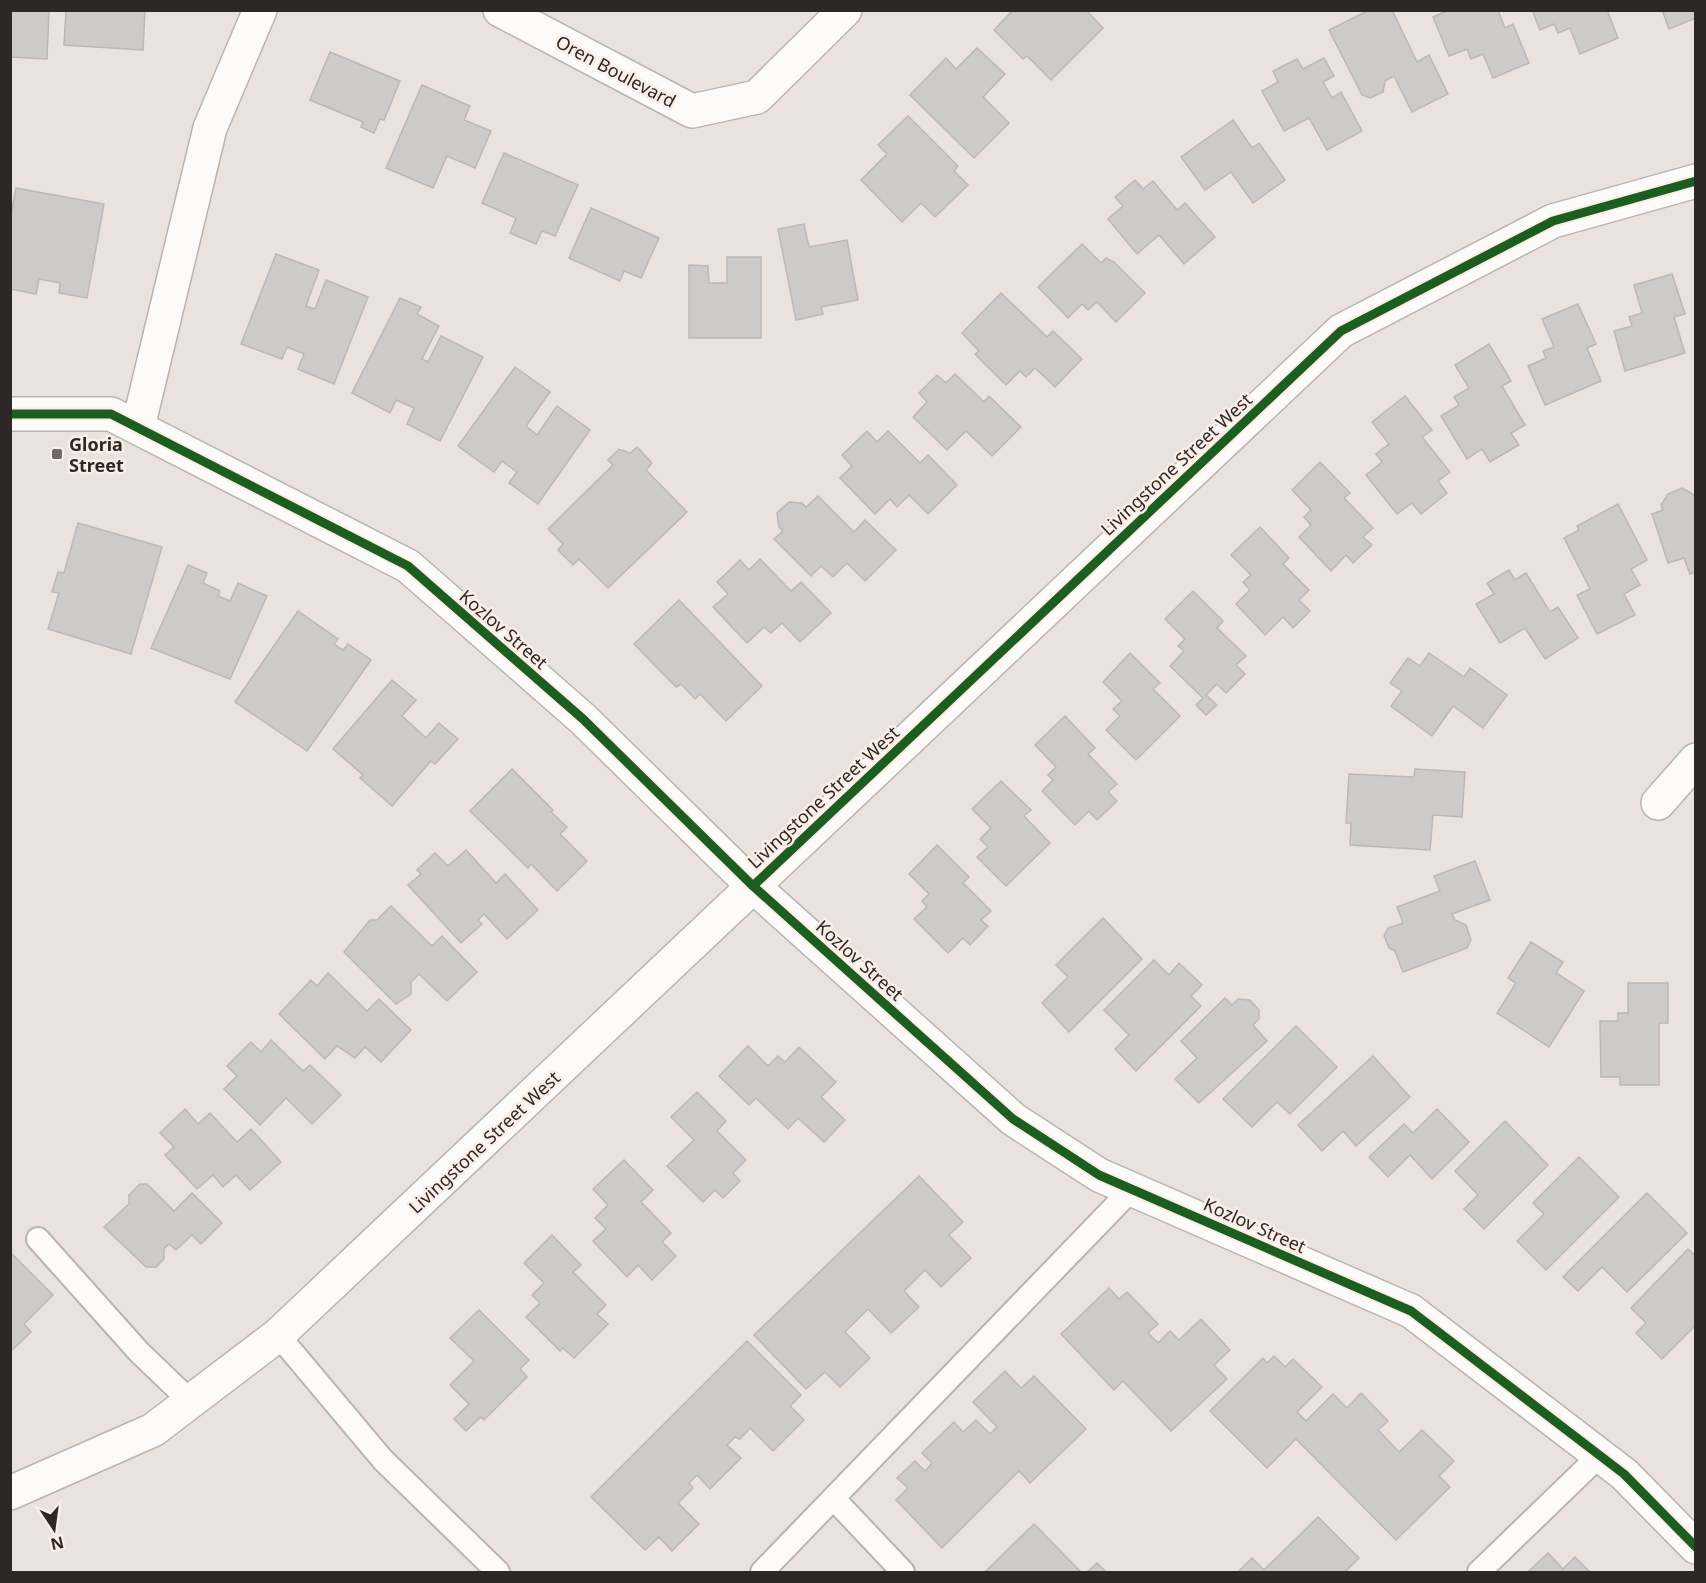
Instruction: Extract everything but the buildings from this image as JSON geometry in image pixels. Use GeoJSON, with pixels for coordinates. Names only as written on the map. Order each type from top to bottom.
{"type":"FeatureCollection","features":[{"type":"Feature","properties":{"kind":"street"},"geometry":{"type":"LineString","coordinates":[[138,427],[210,128],[260,10]]}},
{"type":"Feature","properties":{"kind":"street","name":"Oren Boulevard"},"geometry":{"type":"LineString","coordinates":[[500,10],[692,111],[757,97],[845,10]]}},
{"type":"Feature","properties":{"kind":"street","name":"Livingstone Street West"},"geometry":{"type":"LineString","coordinates":[[10,1492],[153,1430],[278,1335],[1341,331],[1553,221],[1695,181]]}},
{"type":"Feature","properties":{"kind":"street","name":"Kozlov Street"},"geometry":{"type":"LineString","coordinates":[[10,414],[111,414],[408,566],[583,719],[753,886],[1013,1119],[1099,1175],[1411,1311],[1624,1474],[1695,1547]]}},
{"type":"Feature","properties":{"kind":"street"},"geometry":{"type":"LineString","coordinates":[[1658,803],[1695,760]]}},
{"type":"Feature","properties":{"kind":"lane"},"geometry":{"type":"LineString","coordinates":[[762,1572],[1132,1190]]}},
{"type":"Feature","properties":{"kind":"lane"},"geometry":{"type":"LineString","coordinates":[[38,1239],[139,1352],[190,1401]]}},
{"type":"Feature","properties":{"kind":"lane"},"geometry":{"type":"LineString","coordinates":[[278,1335],[383,1460],[498,1572]]}},
{"type":"Feature","properties":{"kind":"lane"},"geometry":{"type":"LineString","coordinates":[[1479,1572],[1599,1455]]}},
{"type":"Feature","properties":{"kind":"lane"},"geometry":{"type":"LineString","coordinates":[[834,1498],[903,1572]]}},
{"type":"Feature","properties":{"kind":"cycle path"},"geometry":{"type":"LineString","coordinates":[[753,886],[1341,331],[1553,221],[1696,181]]}},
{"type":"Feature","properties":{"kind":"cycle path"},"geometry":{"type":"LineString","coordinates":[[10,414],[111,414],[408,566],[583,719],[753,886],[1013,1119],[1099,1175],[1411,1311],[1624,1474],[1696,1547]]}},
{"type":"Feature","properties":{"kind":"place","name":"Gloria Street"},"geometry":{"type":"Point","coordinates":[57,454]}}]}
